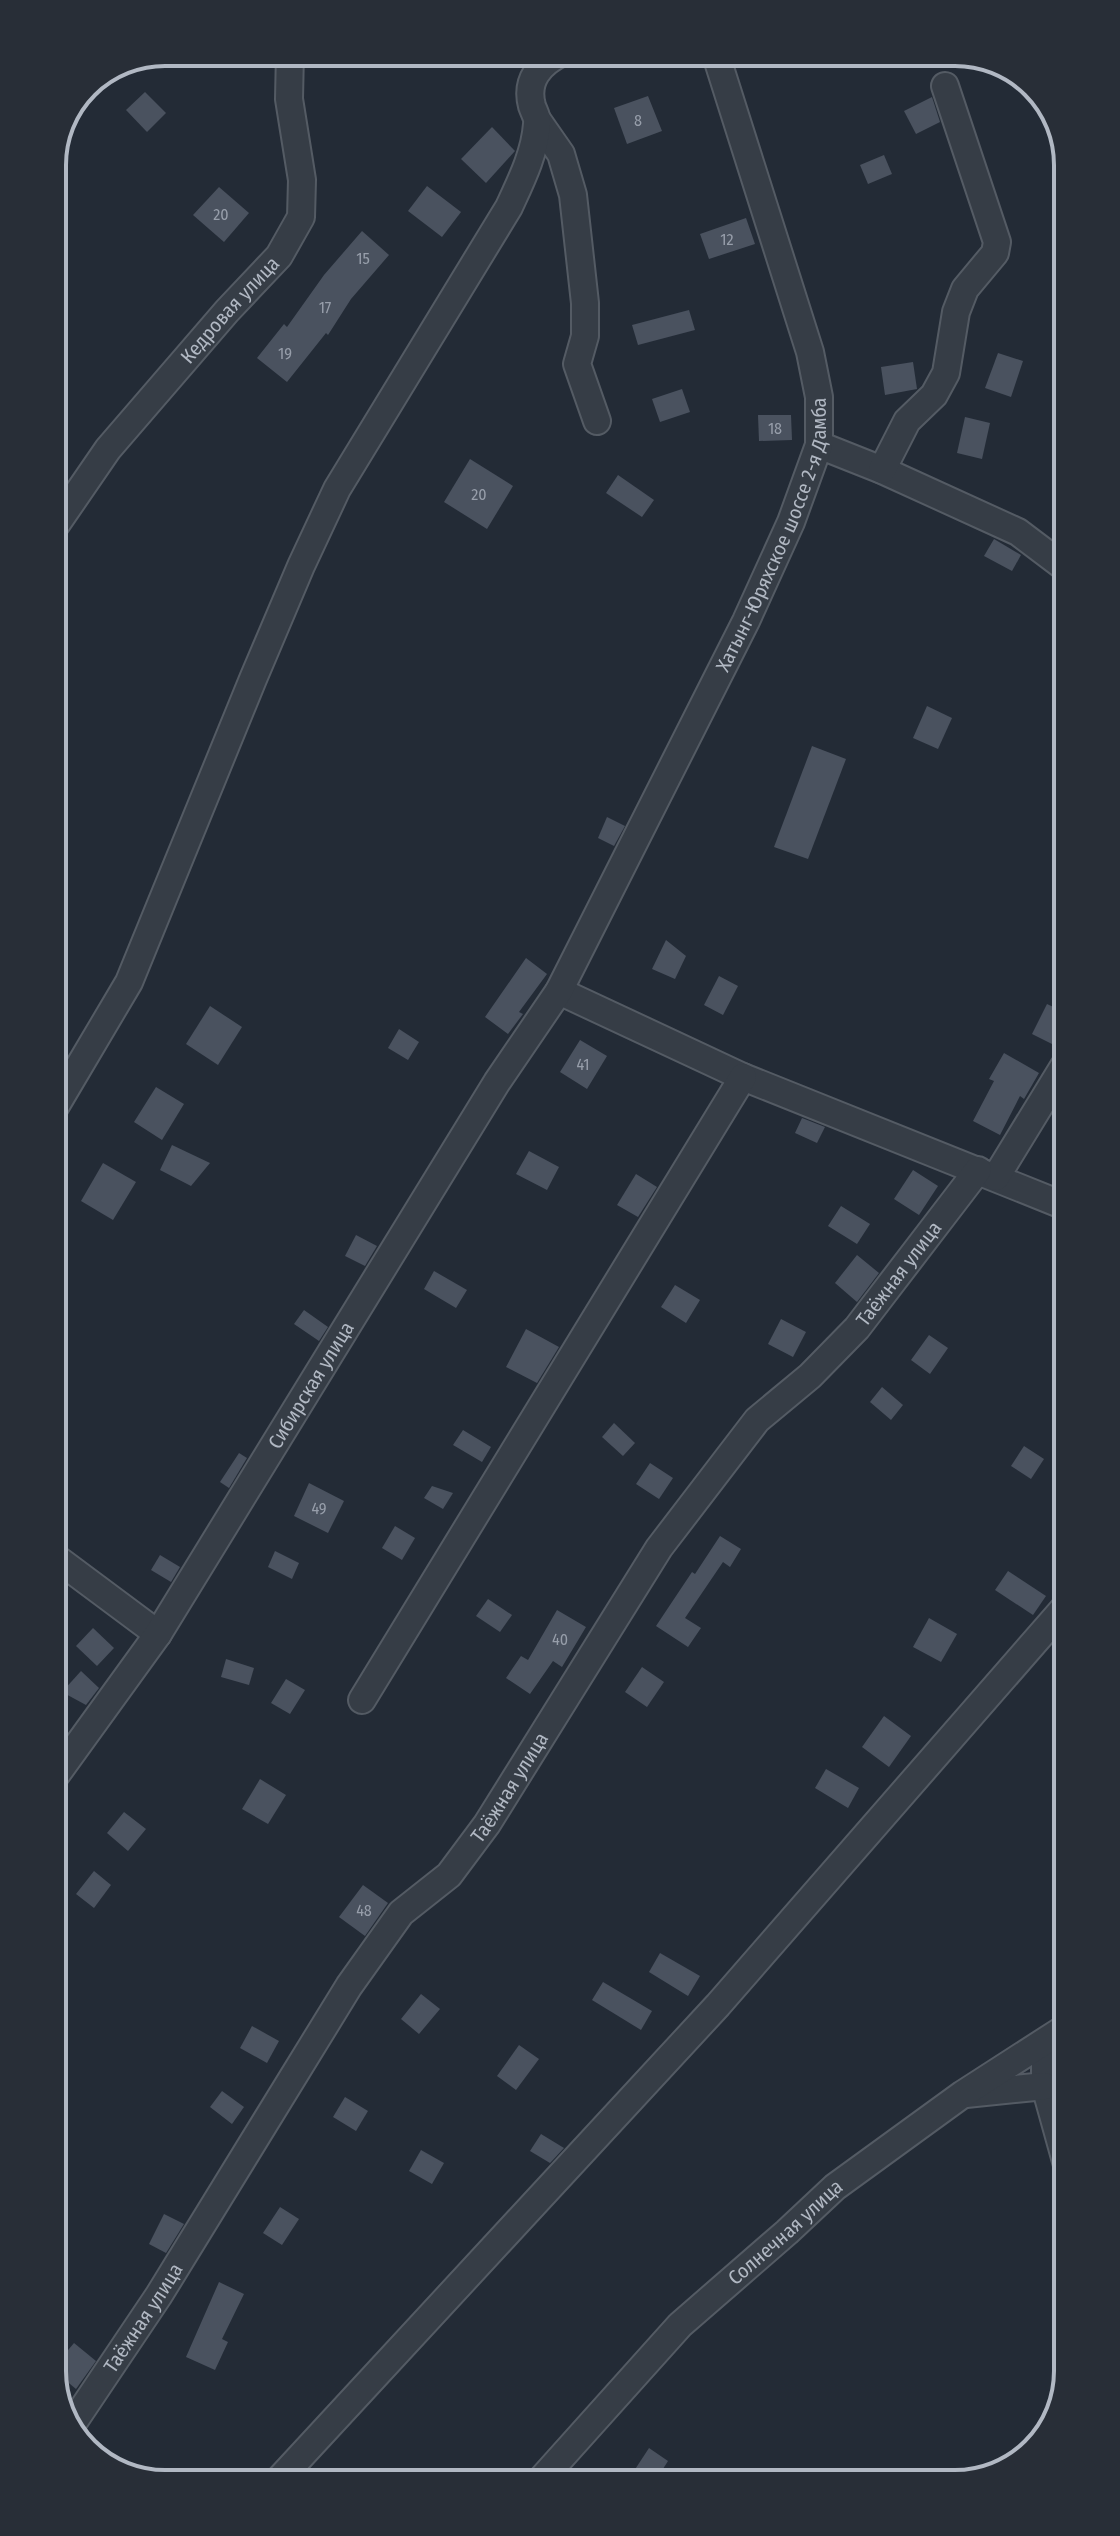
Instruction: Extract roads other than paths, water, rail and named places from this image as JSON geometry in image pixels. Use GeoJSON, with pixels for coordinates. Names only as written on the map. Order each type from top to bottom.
{"type":"FeatureCollection","features":[{"type":"Feature","properties":{"kind":"street","name":"Кедровая улица"},"geometry":{"type":"LineString","coordinates":[[66,510],[108,449],[227,311],[279,256],[301,217],[302,180],[289,99],[290,66]]}},
{"type":"Feature","properties":{"kind":"street"},"geometry":{"type":"LineString","coordinates":[[542,66],[529,87],[538,121],[561,154],[573,195],[585,303],[585,336],[577,364],[597,421]]}},
{"type":"Feature","properties":{"kind":"street","name":"Хатынг-Юряхское шоссе 2-я Дамба"},"geometry":{"type":"LineString","coordinates":[[559,991],[746,621],[791,522],[819,445],[819,397],[810,352],[719,66]]}},
{"type":"Feature","properties":{"kind":"street"},"geometry":{"type":"LineString","coordinates":[[882,470],[907,421],[934,395],[946,373],[956,312],[965,289],[995,253],[997,242],[945,86]]}},
{"type":"Feature","properties":{"kind":"street"},"geometry":{"type":"LineString","coordinates":[[66,1088],[129,982],[271,636],[337,489],[509,207],[527,170],[538,121]]}},
{"type":"Feature","properties":{"kind":"street"},"geometry":{"type":"LineString","coordinates":[[819,445],[1018,532],[1054,559]]}},
{"type":"Feature","properties":{"kind":"street"},"geometry":{"type":"LineString","coordinates":[[559,991],[743,1077],[1054,1201]]}},
{"type":"Feature","properties":{"kind":"street","name":"Сибирская улица"},"geometry":{"type":"LineString","coordinates":[[66,1761],[158,1634],[497,1082],[559,991]]}},
{"type":"Feature","properties":{"kind":"street"},"geometry":{"type":"LineString","coordinates":[[362,1700],[743,1077]]}},
{"type":"Feature","properties":{"kind":"street","name":"Таёжная улица"},"geometry":{"type":"LineString","coordinates":[[77,2417],[159,2295],[349,1986],[401,1913],[449,1875],[487,1824],[659,1548],[757,1420],[810,1376],[857,1328],[987,1174],[1054,1080]]}},
{"type":"Feature","properties":{"kind":"street"},"geometry":{"type":"LineString","coordinates":[[66,1565],[158,1634]]}},
{"type":"Feature","properties":{"kind":"street"},"geometry":{"type":"LineString","coordinates":[[288,2470],[718,2005],[1054,1620]]}},
{"type":"Feature","properties":{"kind":"street","name":"Солнечная улица"},"geometry":{"type":"LineString","coordinates":[[550,2470],[680,2325],[835,2187],[963,2094],[1054,2036]]}},
{"type":"Feature","properties":{"kind":"street"},"geometry":{"type":"LineString","coordinates":[[1045,2042],[1045,2086],[1054,2118]]}},
{"type":"Feature","properties":{"kind":"street"},"geometry":{"type":"LineString","coordinates":[[963,2094],[1045,2086]]}}]}
